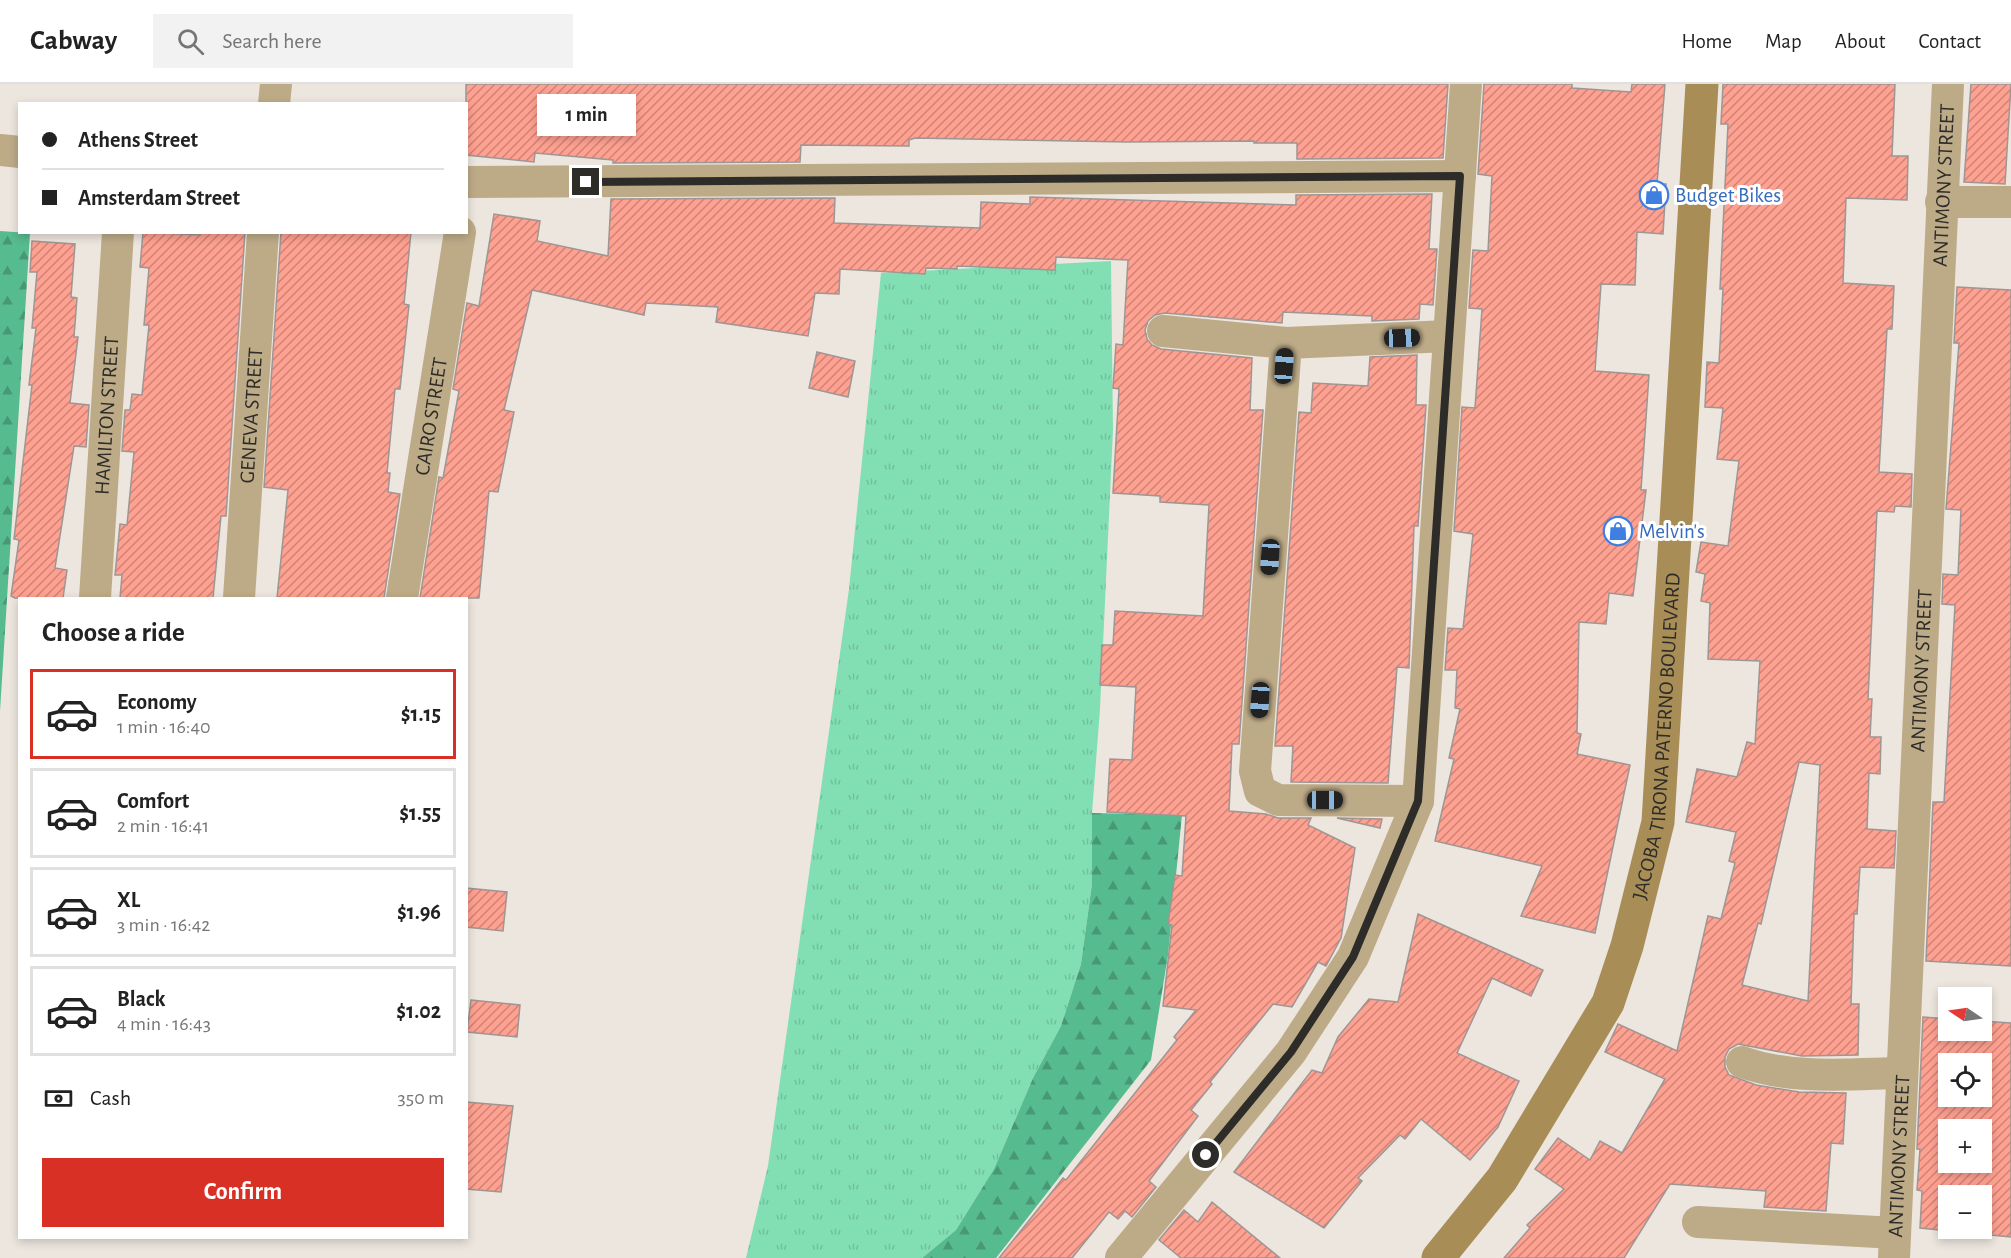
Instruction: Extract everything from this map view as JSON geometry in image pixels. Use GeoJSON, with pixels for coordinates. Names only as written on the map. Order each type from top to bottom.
{"type":"FeatureCollection","features":[{"type":"Feature","properties":{"kind":"street"},"geometry":{"type":"LineString","coordinates":[[274,102],[276,84]]}},
{"type":"Feature","properties":{"kind":"street"},"geometry":{"type":"LineString","coordinates":[[1121,1258],[1291,1052],[1353,957],[1418,801],[1466,84]]}},
{"type":"Feature","properties":{"kind":"street","name":"JACOBA TIRONA PATERNO BOULEVARD"},"geometry":{"type":"LineString","coordinates":[[1438,1258],[1502,1179],[1608,1004],[1627,946],[1658,822],[1702,84]]}},
{"type":"Feature","properties":{"kind":"street","name":"ANTIMONY STREET"},"geometry":{"type":"LineString","coordinates":[[1895,1246],[1901,1073],[1948,84]]}},
{"type":"Feature","properties":{"kind":"street"},"geometry":{"type":"LineString","coordinates":[[0,150],[18,152]]}},
{"type":"Feature","properties":{"kind":"street"},"geometry":{"type":"LineString","coordinates":[[468,185],[1460,176]]}},
{"type":"Feature","properties":{"kind":"street"},"geometry":{"type":"LineString","coordinates":[[1941,202],[2011,202]]}},
{"type":"Feature","properties":{"kind":"street","name":"HAMILTON STREET"},"geometry":{"type":"LineString","coordinates":[[96,597],[118,234]]}},
{"type":"Feature","properties":{"kind":"street","name":"GENEVA STREET"},"geometry":{"type":"LineString","coordinates":[[239,597],[263,234]]}},
{"type":"Feature","properties":{"kind":"street","name":"CAIRO STREET"},"geometry":{"type":"LineString","coordinates":[[402,597],[460,234]]}},
{"type":"Feature","properties":{"kind":"street"},"geometry":{"type":"LineString","coordinates":[[1163,331],[1286,343],[1449,336]]}},
{"type":"Feature","properties":{"kind":"street"},"geometry":{"type":"LineString","coordinates":[[1286,343],[1255,771],[1260,791],[1278,800],[1418,801]]}},
{"type":"Feature","properties":{"kind":"street"},"geometry":{"type":"LineString","coordinates":[[1742,1062],[1779,1071],[1815,1074],[1901,1073]]}},
{"type":"Feature","properties":{"kind":"street"},"geometry":{"type":"LineString","coordinates":[[1698,1222],[1895,1246]]}},
{"type":"Feature","properties":{"kind":"green space"},"geometry":{"type":"Polygon","coordinates":[[[0,231],[30,234],[0,711],[0,231]]]}},
{"type":"Feature","properties":{"kind":"green space"},"geometry":{"type":"Polygon","coordinates":[[[1111,261],[1113,430],[1100,709],[1092,813],[1092,884],[1081,964],[1061,1026],[1033,1078],[994,1169],[956,1230],[922,1258],[746,1258],[768,1166],[849,589],[881,273],[1111,261]]]}},
{"type":"Feature","properties":{"kind":"green space"},"geometry":{"type":"Polygon","coordinates":[[[1092,813],[1182,815],[1168,955],[1151,1060],[996,1258],[922,1258],[956,1230],[994,1169],[1033,1078],[1061,1026],[1081,964],[1092,884],[1092,813]]]}},
{"type":"Feature","properties":{"kind":"building"},"geometry":{"type":"Polygon","coordinates":[[[466,84],[1448,84],[1443,158],[1297,159],[1297,143],[1254,143],[1254,141],[1127,142],[915,138],[909,140],[909,146],[801,145],[800,162],[613,163],[613,160],[535,153],[534,162],[468,155],[468,102],[466,102],[466,84]]]}},
{"type":"Feature","properties":{"kind":"building"},"geometry":{"type":"Polygon","coordinates":[[[1484,84],[1572,84],[1572,88],[1631,92],[1632,84],[1665,84],[1657,184],[1666,184],[1663,234],[1637,232],[1635,285],[1601,284],[1595,371],[1649,375],[1641,490],[1646,490],[1633,596],[1609,593],[1606,624],[1579,622],[1577,733],[1581,734],[1577,754],[1630,765],[1595,933],[1521,916],[1542,866],[1435,841],[1454,759],[1449,758],[1460,709],[1455,708],[1457,670],[1445,670],[1448,628],[1463,629],[1473,534],[1454,531],[1462,407],[1475,408],[1482,309],[1469,308],[1473,250],[1488,251],[1492,176],[1478,174],[1484,84]]]}},
{"type":"Feature","properties":{"kind":"building"},"geometry":{"type":"Polygon","coordinates":[[[1723,84],[1895,84],[1892,156],[1908,156],[1907,200],[1846,198],[1843,283],[1894,286],[1892,329],[1887,329],[1879,472],[1912,474],[1911,507],[1895,506],[1894,512],[1877,511],[1868,699],[1872,699],[1870,737],[1881,737],[1880,774],[1869,773],[1867,829],[1896,831],[1894,868],[1860,867],[1857,914],[1854,914],[1851,1004],[1859,1004],[1858,1055],[1802,1056],[1738,1044],[1729,1049],[1725,1057],[1725,1067],[1729,1075],[1756,1085],[1799,1092],[1846,1093],[1843,1144],[1831,1143],[1826,1211],[1764,1207],[1766,1191],[1670,1184],[1624,1258],[1504,1258],[1530,1228],[1527,1225],[1564,1189],[1535,1169],[1558,1138],[1590,1160],[1600,1141],[1622,1153],[1665,1079],[1605,1052],[1618,1024],[1677,1051],[1708,916],[1721,919],[1735,863],[1729,861],[1736,832],[1686,822],[1697,769],[1737,777],[1747,742],[1755,744],[1760,661],[1708,659],[1710,603],[1701,601],[1705,574],[1696,572],[1701,542],[1728,546],[1739,461],[1717,459],[1723,408],[1705,407],[1707,362],[1719,363],[1728,124],[1721,124],[1723,84]],[[1799,762],[1761,924],[1758,923],[1742,985],[1808,1001],[1820,765],[1799,762]]]}},
{"type":"Feature","properties":{"kind":"building"},"geometry":{"type":"Polygon","coordinates":[[[1971,84],[2011,84],[2005,184],[1964,182],[1971,84]]]}},
{"type":"Feature","properties":{"kind":"building"},"geometry":{"type":"Polygon","coordinates":[[[1432,194],[1429,249],[1437,249],[1433,305],[1420,304],[1419,319],[1372,321],[1372,316],[1283,312],[1282,323],[1165,313],[1155,315],[1148,321],[1145,330],[1147,339],[1152,345],[1161,349],[1252,358],[1250,410],[1263,410],[1239,744],[1232,744],[1229,811],[1266,814],[1278,818],[1311,818],[1308,825],[1355,848],[1341,938],[1326,966],[1318,962],[1292,1007],[1273,1004],[1210,1082],[1212,1084],[1191,1110],[1198,1116],[1149,1181],[1156,1187],[1132,1217],[1125,1211],[1118,1219],[1109,1212],[1072,1258],[999,1258],[1063,1178],[1066,1180],[1177,1040],[1174,1037],[1196,1010],[1163,1006],[1172,925],[1168,924],[1175,875],[1182,876],[1186,816],[1107,812],[1110,759],[1132,760],[1136,687],[1100,685],[1102,645],[1113,645],[1115,611],[1203,616],[1209,505],[1160,502],[1160,496],[1113,493],[1119,389],[1113,388],[1116,344],[1123,345],[1128,260],[1056,257],[1055,270],[957,266],[957,269],[926,268],[925,274],[840,269],[839,294],[815,293],[808,336],[716,322],[718,307],[646,303],[644,315],[532,290],[504,410],[514,412],[498,492],[489,491],[479,598],[420,597],[439,477],[443,478],[459,391],[453,389],[467,303],[479,306],[494,214],[540,221],[537,241],[608,256],[611,199],[835,198],[834,223],[980,228],[981,202],[1030,204],[1030,197],[1296,205],[1296,195],[1432,194]]]}},
{"type":"Feature","properties":{"kind":"building"},"geometry":{"type":"Polygon","coordinates":[[[143,234],[245,234],[226,516],[221,516],[213,597],[120,597],[122,575],[115,575],[120,524],[127,525],[134,452],[122,451],[125,410],[130,410],[132,394],[142,395],[149,325],[144,325],[149,268],[140,267],[143,234]]]}},
{"type":"Feature","properties":{"kind":"building"},"geometry":{"type":"Polygon","coordinates":[[[281,234],[411,234],[404,304],[409,305],[400,389],[395,389],[387,473],[390,473],[388,492],[400,494],[384,597],[277,597],[288,490],[264,487],[281,234]]]}},
{"type":"Feature","properties":{"kind":"building"},"geometry":{"type":"Polygon","coordinates":[[[32,241],[75,244],[71,297],[77,298],[74,337],[78,337],[70,403],[89,405],[86,447],[74,446],[55,568],[67,570],[63,597],[15,598],[11,596],[19,540],[14,539],[32,385],[29,385],[36,328],[32,328],[37,272],[30,272],[32,241]]]}},
{"type":"Feature","properties":{"kind":"building"},"geometry":{"type":"Polygon","coordinates":[[[1957,287],[2011,290],[2011,966],[1926,961],[1933,802],[1944,802],[1955,605],[1942,604],[1943,574],[1958,575],[1961,510],[1946,509],[1959,343],[1954,343],[1957,287]]]}},
{"type":"Feature","properties":{"kind":"building"},"geometry":{"type":"Polygon","coordinates":[[[817,352],[855,361],[848,397],[809,388],[817,352]]]}},
{"type":"Feature","properties":{"kind":"building"},"geometry":{"type":"Polygon","coordinates":[[[1417,355],[1416,405],[1426,405],[1418,526],[1414,526],[1409,668],[1397,667],[1388,783],[1291,782],[1293,746],[1275,746],[1299,412],[1311,413],[1313,383],[1368,386],[1370,357],[1417,355]]]}},
{"type":"Feature","properties":{"kind":"building"},"geometry":{"type":"Polygon","coordinates":[[[1337,818],[1382,819],[1380,828],[1337,818]]]}},
{"type":"Feature","properties":{"kind":"building"},"geometry":{"type":"Polygon","coordinates":[[[468,888],[507,892],[503,931],[468,927],[468,888]]]}},
{"type":"Feature","properties":{"kind":"building"},"geometry":{"type":"Polygon","coordinates":[[[1418,914],[1543,970],[1531,996],[1492,978],[1457,1053],[1519,1081],[1498,1127],[1470,1160],[1421,1119],[1405,1139],[1400,1135],[1358,1178],[1362,1181],[1324,1228],[1234,1172],[1312,1070],[1322,1073],[1338,1037],[1369,999],[1398,1002],[1418,914]]]}},
{"type":"Feature","properties":{"kind":"building"},"geometry":{"type":"Polygon","coordinates":[[[471,1000],[520,1005],[517,1037],[468,1032],[471,1000]]]}},
{"type":"Feature","properties":{"kind":"building"},"geometry":{"type":"Polygon","coordinates":[[[1923,1017],[1938,1018],[1938,1041],[1992,1041],[1992,1022],[2011,1023],[2011,1237],[1992,1235],[1992,1185],[1938,1185],[1938,1230],[1920,1228],[1922,1191],[1917,1190],[1920,1149],[1917,1149],[1923,1017]]]}},
{"type":"Feature","properties":{"kind":"building"},"geometry":{"type":"Polygon","coordinates":[[[468,1102],[513,1106],[501,1192],[468,1189],[468,1102]]]}},
{"type":"Feature","properties":{"kind":"building"},"geometry":{"type":"Polygon","coordinates":[[[1212,1202],[1280,1258],[1181,1258],[1159,1240],[1184,1210],[1198,1222],[1212,1202]]]}},
{"type":"Feature","properties":{"kind":"place","name":"Budget Bikes"},"geometry":{"type":"Point","coordinates":[1654,195]}},
{"type":"Feature","properties":{"kind":"place","name":"Melvin's"},"geometry":{"type":"Point","coordinates":[1618,531]}},
{"type":"Feature","properties":{"kind":"route"},"geometry":{"type":"LineString","coordinates":[[586,182],[1460,176],[1418,801],[1353,957],[1291,1052],[1206,1155]]}}]}
